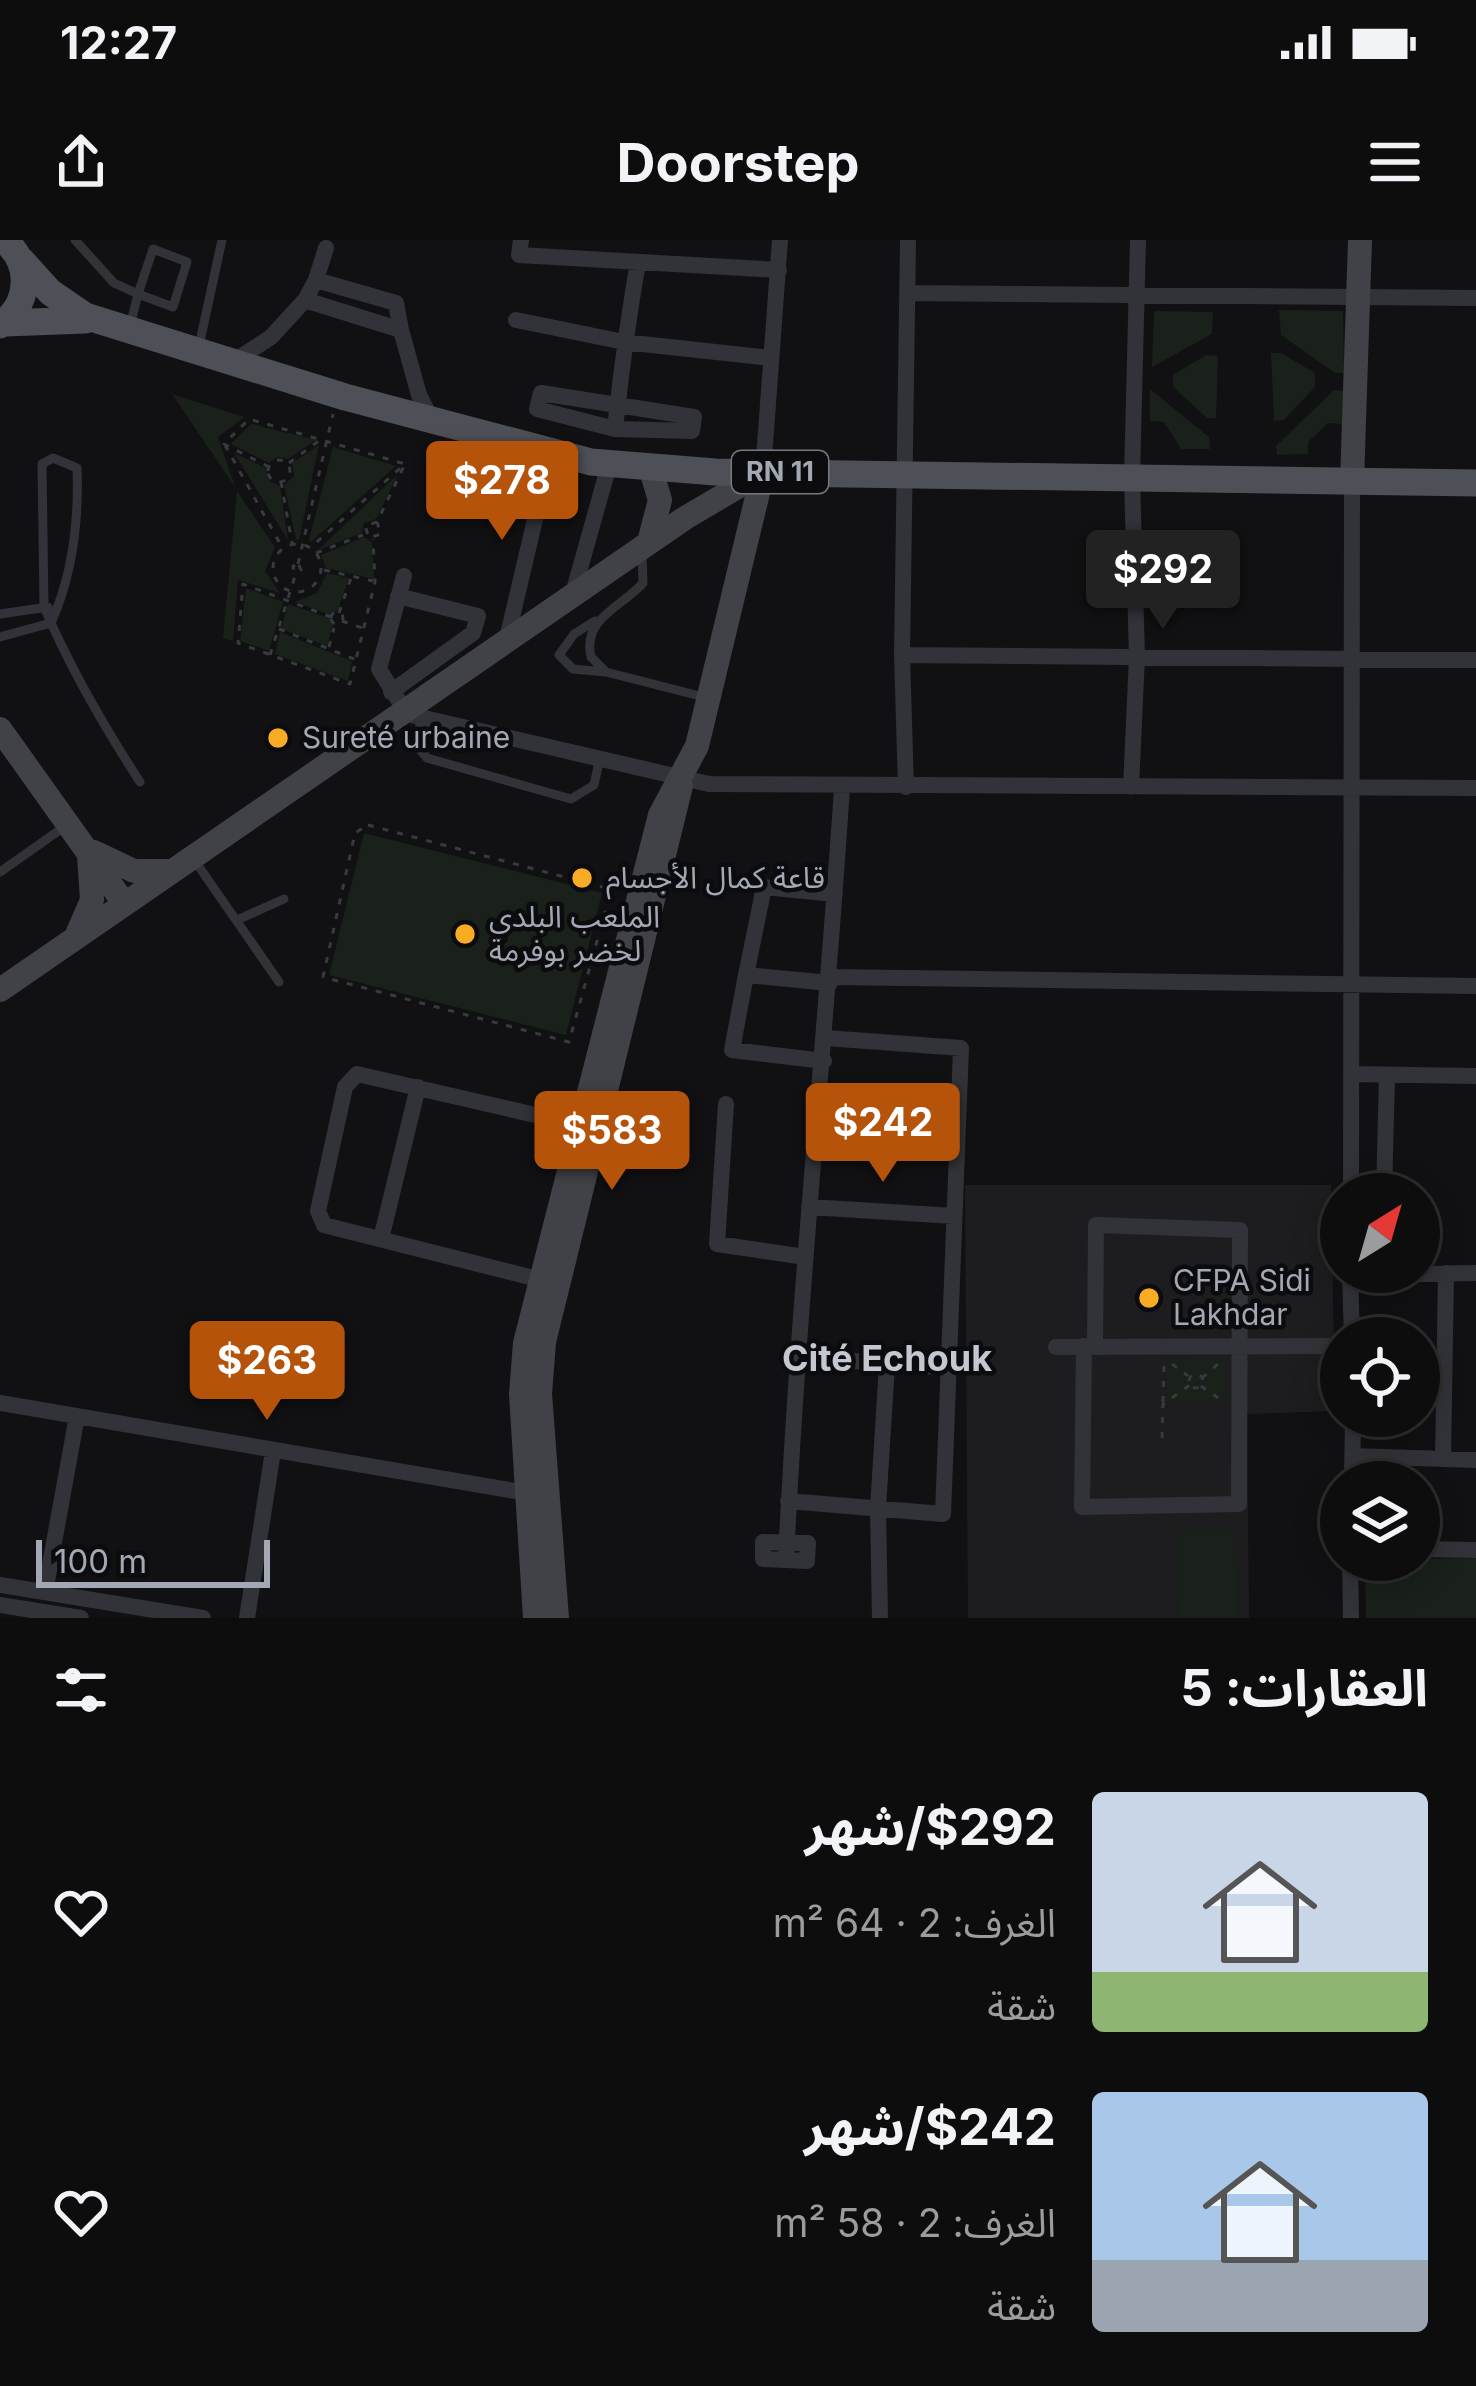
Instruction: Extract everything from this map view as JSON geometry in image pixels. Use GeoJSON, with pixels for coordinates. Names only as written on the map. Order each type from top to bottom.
{"type":"FeatureCollection","features":[{"type":"Feature","properties":{"kind":"main road"},"geometry":{"type":"LineString","coordinates":[[1352,482],[1360,240]]}},
{"type":"Feature","properties":{"kind":"main road"},"geometry":{"type":"LineString","coordinates":[[3,324],[23,294],[12,247]]}},
{"type":"Feature","properties":{"kind":"main road"},"geometry":{"type":"LineString","coordinates":[[12,247],[66,305],[117,327]]}},
{"type":"Feature","properties":{"kind":"main road","name":"RN 11"},"geometry":{"type":"LineString","coordinates":[[3,324],[55,318],[117,327],[433,421],[609,465],[651,470],[1476,483]]}},
{"type":"Feature","properties":{"kind":"main road"},"geometry":{"type":"LineString","coordinates":[[645,547],[660,516],[651,470]]}},
{"type":"Feature","properties":{"kind":"main road"},"geometry":{"type":"LineString","coordinates":[[0,990],[182,864],[414,716],[645,547],[763,472]]}},
{"type":"Feature","properties":{"kind":"main road"},"geometry":{"type":"LineString","coordinates":[[556,1618],[540,1394],[549,1282],[579,1125],[660,815],[697,746],[763,472]]}},
{"type":"Feature","properties":{"kind":"main road"},"geometry":{"type":"LineString","coordinates":[[0,729],[124,903]]}},
{"type":"Feature","properties":{"kind":"main road"},"geometry":{"type":"LineString","coordinates":[[536,1618],[522,1360],[549,1282],[680,805],[681,779]]}},
{"type":"Feature","properties":{"kind":"main road"},"geometry":{"type":"LineString","coordinates":[[76,833],[98,856],[134,871],[182,864]]}},
{"type":"Feature","properties":{"kind":"main road"},"geometry":{"type":"LineString","coordinates":[[76,833],[94,880],[76,936]]}},
{"type":"Feature","properties":{"kind":"street"},"geometry":{"type":"LineString","coordinates":[[521,240],[519,255],[779,270]]}},
{"type":"Feature","properties":{"kind":"street"},"geometry":{"type":"LineString","coordinates":[[763,472],[780,240]]}},
{"type":"Feature","properties":{"kind":"street"},"geometry":{"type":"LineString","coordinates":[[907,787],[902,655],[908,240]]}},
{"type":"Feature","properties":{"kind":"street"},"geometry":{"type":"LineString","coordinates":[[1132,787],[1138,657],[1132,478],[1138,240]]}},
{"type":"Feature","properties":{"kind":"street"},"geometry":{"type":"LineString","coordinates":[[232,362],[271,337],[305,300],[326,248]]}},
{"type":"Feature","properties":{"kind":"street"},"geometry":{"type":"LineString","coordinates":[[615,429],[638,263]]}},
{"type":"Feature","properties":{"kind":"street"},"geometry":{"type":"LineString","coordinates":[[316,280],[396,303],[419,395],[433,421]]}},
{"type":"Feature","properties":{"kind":"street"},"geometry":{"type":"LineString","coordinates":[[908,292],[1476,298]]}},
{"type":"Feature","properties":{"kind":"street"},"geometry":{"type":"LineString","coordinates":[[305,300],[401,330]]}},
{"type":"Feature","properties":{"kind":"street"},"geometry":{"type":"LineString","coordinates":[[516,320],[625,342],[770,358]]}},
{"type":"Feature","properties":{"kind":"street"},"geometry":{"type":"LineString","coordinates":[[541,393],[694,416],[692,431],[615,429],[537,409],[541,393]]}},
{"type":"Feature","properties":{"kind":"street"},"geometry":{"type":"LineString","coordinates":[[504,648],[551,451]]}},
{"type":"Feature","properties":{"kind":"street"},"geometry":{"type":"LineString","coordinates":[[570,602],[609,465]]}},
{"type":"Feature","properties":{"kind":"street"},"geometry":{"type":"LineString","coordinates":[[1351,1173],[1352,482]]}},
{"type":"Feature","properties":{"kind":"street"},"geometry":{"type":"LineString","coordinates":[[391,692],[473,633],[478,616],[458,611],[456,620],[409,608],[404,576]]}},
{"type":"Feature","properties":{"kind":"street"},"geometry":{"type":"LineString","coordinates":[[405,597],[379,669],[391,692],[414,716],[681,779],[842,788],[1476,788]]}},
{"type":"Feature","properties":{"kind":"street"},"geometry":{"type":"LineString","coordinates":[[902,655],[1476,660]]}},
{"type":"Feature","properties":{"kind":"street"},"geometry":{"type":"LineString","coordinates":[[786,1551],[796,1357],[826,1038],[842,788]]}},
{"type":"Feature","properties":{"kind":"street"},"geometry":{"type":"LineString","coordinates":[[824,1061],[732,1050],[764,887],[836,895]]}},
{"type":"Feature","properties":{"kind":"street"},"geometry":{"type":"LineString","coordinates":[[746,975],[830,980],[1476,986]]}},
{"type":"Feature","properties":{"kind":"street"},"geometry":{"type":"LineString","coordinates":[[788,1501],[944,1514],[961,1048],[826,1038]]}},
{"type":"Feature","properties":{"kind":"street"},"geometry":{"type":"LineString","coordinates":[[549,1282],[318,1219],[345,1087],[361,1074],[579,1125]]}},
{"type":"Feature","properties":{"kind":"street"},"geometry":{"type":"LineString","coordinates":[[1351,1074],[1476,1076]]}},
{"type":"Feature","properties":{"kind":"street"},"geometry":{"type":"LineString","coordinates":[[1385,1173],[1387,1075]]}},
{"type":"Feature","properties":{"kind":"street"},"geometry":{"type":"LineString","coordinates":[[381,1239],[418,1087]]}},
{"type":"Feature","properties":{"kind":"street"},"geometry":{"type":"LineString","coordinates":[[726,1104],[717,1244],[805,1257]]}},
{"type":"Feature","properties":{"kind":"street"},"geometry":{"type":"LineString","coordinates":[[818,1122],[956,1132]]}},
{"type":"Feature","properties":{"kind":"street"},"geometry":{"type":"LineString","coordinates":[[809,1207],[954,1216]]}},
{"type":"Feature","properties":{"kind":"street"},"geometry":{"type":"LineString","coordinates":[[1096,1225],[1240,1230],[1239,1504],[1082,1507],[1089,1347],[1096,1225]]}},
{"type":"Feature","properties":{"kind":"street"},"geometry":{"type":"LineString","coordinates":[[1440,1273],[1476,1274]]}},
{"type":"Feature","properties":{"kind":"street"},"geometry":{"type":"LineString","coordinates":[[1443,1459],[1446,1273]]}},
{"type":"Feature","properties":{"kind":"street"},"geometry":{"type":"LineString","coordinates":[[1056,1347],[1320,1346]]}},
{"type":"Feature","properties":{"kind":"street"},"geometry":{"type":"LineString","coordinates":[[796,1357],[952,1368]]}},
{"type":"Feature","properties":{"kind":"street"},"geometry":{"type":"LineString","coordinates":[[880,1618],[878,1508],[887,1365]]}},
{"type":"Feature","properties":{"kind":"street"},"geometry":{"type":"LineString","coordinates":[[0,1403],[526,1493]]}},
{"type":"Feature","properties":{"kind":"street"},"geometry":{"type":"LineString","coordinates":[[45,1592],[76,1416]]}},
{"type":"Feature","properties":{"kind":"street"},"geometry":{"type":"LineString","coordinates":[[1353,1437],[1353,1461]]}},
{"type":"Feature","properties":{"kind":"street"},"geometry":{"type":"LineString","coordinates":[[247,1618],[273,1450]]}},
{"type":"Feature","properties":{"kind":"street"},"geometry":{"type":"LineString","coordinates":[[1353,1456],[1476,1460]]}},
{"type":"Feature","properties":{"kind":"street"},"geometry":{"type":"LineString","coordinates":[[1440,1550],[1476,1550]]}},
{"type":"Feature","properties":{"kind":"street"},"geometry":{"type":"LineString","coordinates":[[1350,1581],[1351,1618]]}},
{"type":"Feature","properties":{"kind":"street"},"geometry":{"type":"LineString","coordinates":[[0,1585],[202,1618]]}},
{"type":"Feature","properties":{"kind":"street"},"geometry":{"type":"LineString","coordinates":[[0,1605],[82,1618]]}},
{"type":"Feature","properties":{"kind":"lane"},"geometry":{"type":"LineString","coordinates":[[74,240],[114,283],[138,294],[173,307],[187,262],[153,249],[138,294],[117,327]]}},
{"type":"Feature","properties":{"kind":"lane"},"geometry":{"type":"LineString","coordinates":[[198,352],[222,240]]}},
{"type":"Feature","properties":{"kind":"lane"},"geometry":{"type":"LineString","coordinates":[[51,623],[73,550],[77,468],[52,458],[41,464],[38,490],[44,608],[85,697],[140,782]]}},
{"type":"Feature","properties":{"kind":"lane"},"geometry":{"type":"LineString","coordinates":[[645,547],[643,583],[574,634],[559,655],[573,669],[708,698]]}},
{"type":"Feature","properties":{"kind":"lane"},"geometry":{"type":"LineString","coordinates":[[0,614],[58,607]]}},
{"type":"Feature","properties":{"kind":"lane"},"geometry":{"type":"LineString","coordinates":[[599,618],[589,647],[606,673]]}},
{"type":"Feature","properties":{"kind":"lane"},"geometry":{"type":"LineString","coordinates":[[0,637],[51,623]]}},
{"type":"Feature","properties":{"kind":"lane"},"geometry":{"type":"LineString","coordinates":[[414,716],[415,744],[427,758],[571,799],[594,785],[599,762]]}},
{"type":"Feature","properties":{"kind":"lane"},"geometry":{"type":"LineString","coordinates":[[0,872],[76,833]]}},
{"type":"Feature","properties":{"kind":"lane"},"geometry":{"type":"LineString","coordinates":[[182,864],[237,920],[279,982]]}},
{"type":"Feature","properties":{"kind":"lane"},"geometry":{"type":"LineString","coordinates":[[237,920],[284,899]]}},
{"type":"Feature","properties":{"kind":"path"},"geometry":{"type":"LineString","coordinates":[[270,656],[296,573],[292,568],[298,564],[337,395]]}},
{"type":"Feature","properties":{"kind":"path"},"geometry":{"type":"LineString","coordinates":[[224,444],[249,419],[405,464]]}},
{"type":"Feature","properties":{"kind":"path"},"geometry":{"type":"LineString","coordinates":[[287,464],[324,439]]}},
{"type":"Feature","properties":{"kind":"path"},"geometry":{"type":"LineString","coordinates":[[224,444],[269,467]]}},
{"type":"Feature","properties":{"kind":"path"},"geometry":{"type":"LineString","coordinates":[[224,444],[283,549]]}},
{"type":"Feature","properties":{"kind":"path"},"geometry":{"type":"LineString","coordinates":[[269,467],[279,460],[287,464],[290,475],[281,482]]}},
{"type":"Feature","properties":{"kind":"path"},"geometry":{"type":"LineString","coordinates":[[373,539],[381,534],[377,522],[405,464]]}},
{"type":"Feature","properties":{"kind":"path"},"geometry":{"type":"LineString","coordinates":[[310,548],[405,464]]}},
{"type":"Feature","properties":{"kind":"path"},"geometry":{"type":"LineString","coordinates":[[269,467],[271,478],[281,482]]}},
{"type":"Feature","properties":{"kind":"path"},"geometry":{"type":"LineString","coordinates":[[281,482],[292,545]]}},
{"type":"Feature","properties":{"kind":"path"},"geometry":{"type":"LineString","coordinates":[[365,535],[366,524],[377,522]]}},
{"type":"Feature","properties":{"kind":"path"},"geometry":{"type":"LineString","coordinates":[[316,554],[365,535],[373,539]]}},
{"type":"Feature","properties":{"kind":"path"},"geometry":{"type":"LineString","coordinates":[[339,613],[332,616],[243,584],[238,643],[350,684],[375,582],[373,539]]}},
{"type":"Feature","properties":{"kind":"path"},"geometry":{"type":"LineString","coordinates":[[302,544],[316,554],[321,568],[310,588],[289,590],[274,575],[283,549],[302,544]]}},
{"type":"Feature","properties":{"kind":"path"},"geometry":{"type":"LineString","coordinates":[[321,568],[375,582]]}},
{"type":"Feature","properties":{"kind":"path"},"geometry":{"type":"LineString","coordinates":[[343,621],[339,613],[351,576]]}},
{"type":"Feature","properties":{"kind":"path"},"geometry":{"type":"LineString","coordinates":[[328,649],[335,624],[332,616]]}},
{"type":"Feature","properties":{"kind":"path"},"geometry":{"type":"LineString","coordinates":[[335,624],[343,621],[363,628]]}},
{"type":"Feature","properties":{"kind":"path"},"geometry":{"type":"LineString","coordinates":[[278,629],[356,660]]}},
{"type":"Feature","properties":{"kind":"path"},"geometry":{"type":"LineString","coordinates":[[368,825],[606,888],[609,898],[574,1037],[566,1042],[325,979],[322,970],[355,835],[368,825]]}},
{"type":"Feature","properties":{"kind":"path"},"geometry":{"type":"LineString","coordinates":[[1162,1438],[1166,1349]]}},
{"type":"Feature","properties":{"kind":"path"},"geometry":{"type":"LineString","coordinates":[[1163,1404],[1190,1385],[1195,1373],[1202,1378],[1201,1386]]}},
{"type":"Feature","properties":{"kind":"path"},"geometry":{"type":"LineString","coordinates":[[1190,1385],[1201,1386],[1239,1413]]}},
{"type":"Feature","properties":{"kind":"shaded area"},"geometry":{"type":"Polygon","coordinates":[[[1279,310],[1343,311],[1344,373],[1335,373],[1281,335],[1279,310]]]}},
{"type":"Feature","properties":{"kind":"shaded area"},"geometry":{"type":"Polygon","coordinates":[[[1154,311],[1213,312],[1212,334],[1152,367],[1154,311]]]}},
{"type":"Feature","properties":{"kind":"shaded area"},"geometry":{"type":"Polygon","coordinates":[[[1271,353],[1281,353],[1315,373],[1315,387],[1284,420],[1274,421],[1271,353]]]}},
{"type":"Feature","properties":{"kind":"shaded area"},"geometry":{"type":"Polygon","coordinates":[[[1206,355],[1218,356],[1216,418],[1207,418],[1173,387],[1173,375],[1206,355]]]}},
{"type":"Feature","properties":{"kind":"shaded area"},"geometry":{"type":"Polygon","coordinates":[[[1150,389],[1209,437],[1210,449],[1181,449],[1164,422],[1150,421],[1150,389]]]}},
{"type":"Feature","properties":{"kind":"shaded area"},"geometry":{"type":"Polygon","coordinates":[[[1334,390],[1345,391],[1343,424],[1328,423],[1308,442],[1308,454],[1277,455],[1276,446],[1334,390]]]}},
{"type":"Feature","properties":{"kind":"shaded area"},"geometry":{"type":"Polygon","coordinates":[[[172,394],[244,417],[218,437],[235,487],[172,394]]]}},
{"type":"Feature","properties":{"kind":"shaded area"},"geometry":{"type":"Polygon","coordinates":[[[251,424],[316,440],[288,459],[278,457],[269,463],[231,444],[251,424]]]}},
{"type":"Feature","properties":{"kind":"shaded area"},"geometry":{"type":"Polygon","coordinates":[[[319,445],[299,540],[284,485],[294,476],[292,463],[319,445]]]}},
{"type":"Feature","properties":{"kind":"shaded area"},"geometry":{"type":"Polygon","coordinates":[[[333,447],[396,466],[311,542],[309,540],[333,447]]]}},
{"type":"Feature","properties":{"kind":"shaded area"},"geometry":{"type":"Polygon","coordinates":[[[234,453],[266,468],[270,481],[280,486],[288,540],[234,453]]]}},
{"type":"Feature","properties":{"kind":"shaded area"},"geometry":{"type":"Polygon","coordinates":[[[398,474],[376,519],[364,523],[362,533],[318,550],[398,474]]]}},
{"type":"Feature","properties":{"kind":"shaded area"},"geometry":{"type":"Polygon","coordinates":[[[237,491],[275,547],[265,571],[280,593],[238,580],[233,641],[223,638],[237,491]]]}},
{"type":"Feature","properties":{"kind":"shaded area"},"geometry":{"type":"Polygon","coordinates":[[[364,537],[372,542],[374,579],[326,568],[321,555],[364,537]]]}},
{"type":"Feature","properties":{"kind":"shaded area"},"geometry":{"type":"Polygon","coordinates":[[[327,573],[349,578],[338,610],[330,615],[295,602],[317,593],[327,573]]]}},
{"type":"Feature","properties":{"kind":"shaded area"},"geometry":{"type":"Polygon","coordinates":[[[246,588],[283,602],[269,651],[240,641],[246,588]]]}},
{"type":"Feature","properties":{"kind":"shaded area"},"geometry":{"type":"Polygon","coordinates":[[[288,604],[329,618],[333,625],[327,646],[281,629],[288,604]]]}},
{"type":"Feature","properties":{"kind":"shaded area"},"geometry":{"type":"Polygon","coordinates":[[[280,632],[352,661],[348,681],[275,654],[280,632]]]}},
{"type":"Feature","properties":{"kind":"shaded area","name":"الملعب البلدي لخضر بوفرمة"},"geometry":{"type":"Polygon","coordinates":[[[364,833],[602,893],[566,1035],[329,975],[364,833]]]}},
{"type":"Feature","properties":{"kind":"shaded area","name":"CFPA Sidi Lakhdar"},"geometry":{"type":"Polygon","coordinates":[[[965,1185],[1320,1185],[1320,1293],[1333,1293],[1333,1317],[1320,1317],[1320,1412],[1247,1414],[1249,1618],[968,1618],[965,1185]]]}},
{"type":"Feature","properties":{"kind":"shaded area"},"geometry":{"type":"Polygon","coordinates":[[[1226,1359],[1227,1402],[1167,1403],[1166,1360],[1226,1359]]]}},
{"type":"Feature","properties":{"kind":"shaded area"},"geometry":{"type":"Polygon","coordinates":[[[1234,1529],[1238,1618],[1179,1618],[1176,1531],[1234,1529]]]}},
{"type":"Feature","properties":{"kind":"shaded area"},"geometry":{"type":"Polygon","coordinates":[[[1476,1558],[1476,1618],[1366,1618],[1365,1581],[1440,1581],[1440,1559],[1476,1558]]]}},
{"type":"Feature","properties":{"kind":"place","name":"Sureté urbaine"},"geometry":{"type":"Point","coordinates":[278,738]}},
{"type":"Feature","properties":{"kind":"place","name":"قاعة كمال الأجسام"},"geometry":{"type":"Point","coordinates":[582,878]}},
{"type":"Feature","properties":{"kind":"place","name":"الملعب البلدي لخضر بوفرمة"},"geometry":{"type":"Point","coordinates":[465,934]}},
{"type":"Feature","properties":{"kind":"place","name":"CFPA Sidi Lakhdar"},"geometry":{"type":"Point","coordinates":[1149,1298]}},
{"type":"Feature","properties":{"kind":"district","name":"Cité Echouk"},"geometry":{"type":"Point","coordinates":[887,1358]}}]}
